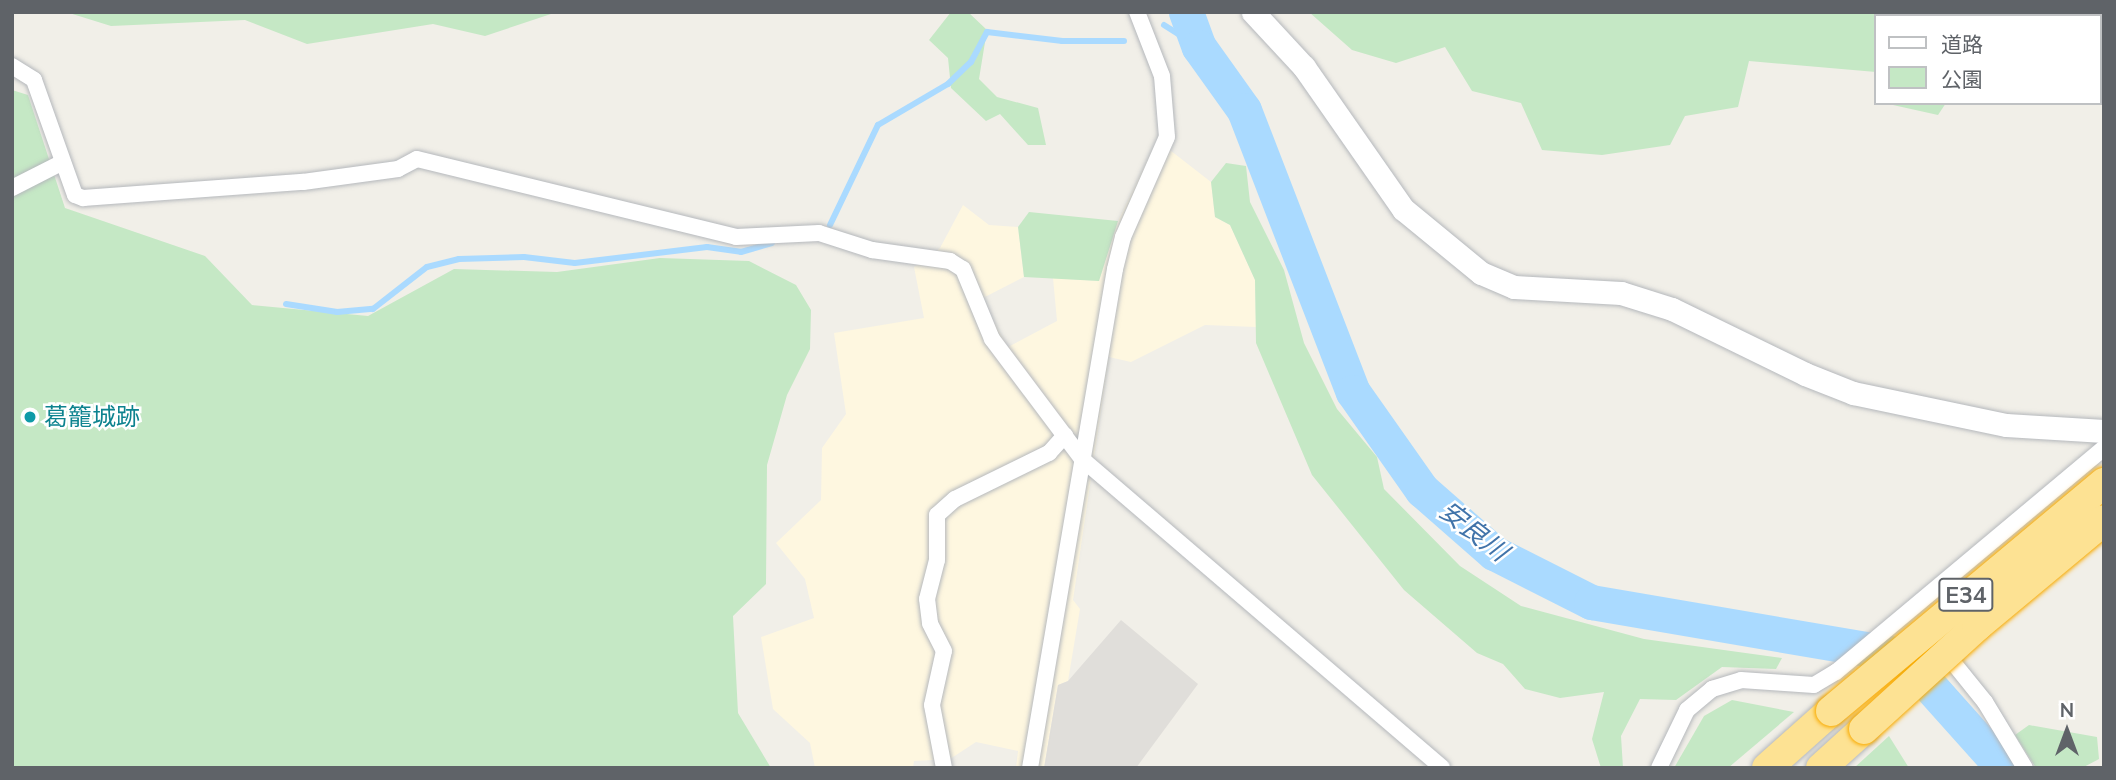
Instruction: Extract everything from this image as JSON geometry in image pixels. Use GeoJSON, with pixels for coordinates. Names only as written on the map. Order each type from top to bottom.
{"type":"FeatureCollection","features":[{"type":"Feature","properties":{"kind":"highway","name":"E34"},"geometry":{"type":"LineString","coordinates":[[1767,768],[1831,711],[2104,483]]}},
{"type":"Feature","properties":{"kind":"highway","name":"E34"},"geometry":{"type":"LineString","coordinates":[[1821,768],[1976,626],[2104,520]]}},
{"type":"Feature","properties":{"kind":"street"},"geometry":{"type":"LineString","coordinates":[[1030,768],[1122,237],[1167,137],[1163,76],[1137,12]]}},
{"type":"Feature","properties":{"kind":"street"},"geometry":{"type":"LineString","coordinates":[[1253,12],[1304,67],[1403,209],[1480,273],[1514,287],[1621,293],[1672,309],[1805,374],[1853,393],[2006,425],[2104,431]]}},
{"type":"Feature","properties":{"kind":"street"},"geometry":{"type":"LineString","coordinates":[[12,66],[34,79],[75,195],[83,198],[303,183],[398,169],[417,159],[434,161],[549,195],[736,237],[819,233],[872,250],[950,261],[962,269],[992,339],[1082,459],[1442,768]]}},
{"type":"Feature","properties":{"kind":"street"},"geometry":{"type":"LineString","coordinates":[[12,188],[63,162]]}},
{"type":"Feature","properties":{"kind":"street"},"geometry":{"type":"LineString","coordinates":[[944,768],[932,705],[943,651],[930,622],[927,599],[937,560],[937,515],[956,499],[1049,453],[1065,435]]}},
{"type":"Feature","properties":{"kind":"street"},"geometry":{"type":"LineString","coordinates":[[1659,768],[1687,710],[1722,683],[1814,685],[1836,672],[2104,448]]}},
{"type":"Feature","properties":{"kind":"street"},"geometry":{"type":"LineString","coordinates":[[1892,623],[1906,625],[1958,665],[2025,768]]}},
{"type":"Feature","properties":{"kind":"shaded area"},"geometry":{"type":"Polygon","coordinates":[[[1157,140],[1211,182],[1215,217],[1230,225],[1255,280],[1256,327],[1205,325],[1131,362],[1109,357],[1073,600],[1080,609],[1068,681],[1058,685],[1044,768],[1016,768],[1018,751],[976,742],[950,759],[914,761],[913,768],[815,768],[810,743],[773,709],[761,637],[814,618],[805,579],[776,543],[821,500],[822,448],[846,414],[834,333],[924,318],[914,267],[940,248],[963,205],[989,225],[1018,227],[1024,277],[981,299],[1008,347],[1057,321],[1053,278],[1099,281],[1118,221],[1157,140]]]}},
{"type":"Feature","properties":{"kind":"shaded area"},"geometry":{"type":"Polygon","coordinates":[[[1121,620],[1198,684],[1136,768],[1044,768],[1058,685],[1068,681],[1121,620]]]}},
{"type":"Feature","properties":{"kind":"green space"},"geometry":{"type":"Polygon","coordinates":[[[66,12],[557,12],[485,36],[433,24],[307,44],[245,20],[111,26],[66,12]]]}},
{"type":"Feature","properties":{"kind":"green space"},"geometry":{"type":"Polygon","coordinates":[[[951,12],[968,12],[987,30],[979,79],[997,97],[1038,108],[1046,145],[1028,145],[1000,114],[986,121],[951,88],[948,58],[929,40],[951,12]]]}},
{"type":"Feature","properties":{"kind":"green space"},"geometry":{"type":"Polygon","coordinates":[[[1309,12],[2005,12],[1874,14],[1874,72],[1749,61],[1738,107],[1685,116],[1670,145],[1602,155],[1542,150],[1521,103],[1472,91],[1445,47],[1396,63],[1352,50],[1309,12]]]}},
{"type":"Feature","properties":{"kind":"green space"},"geometry":{"type":"Polygon","coordinates":[[[12,90],[28,95],[65,208],[205,256],[252,305],[368,316],[454,269],[557,272],[660,258],[749,261],[796,285],[811,310],[810,349],[787,395],[767,465],[766,584],[733,616],[738,713],[771,768],[12,768],[12,90]]]}},
{"type":"Feature","properties":{"kind":"green space"},"geometry":{"type":"Polygon","coordinates":[[[1893,105],[1945,105],[1938,115],[1893,105]]]}},
{"type":"Feature","properties":{"kind":"green space"},"geometry":{"type":"Polygon","coordinates":[[[1226,163],[1246,166],[1250,202],[1284,270],[1304,343],[1337,409],[1377,457],[1384,489],[1460,566],[1521,606],[1644,639],[1782,658],[1776,669],[1722,667],[1676,700],[1640,699],[1621,736],[1623,768],[1601,768],[1592,739],[1604,692],[1560,698],[1525,689],[1503,664],[1477,653],[1404,590],[1312,475],[1256,343],[1255,280],[1230,225],[1215,217],[1211,182],[1226,163]]]}},
{"type":"Feature","properties":{"kind":"green space"},"geometry":{"type":"Polygon","coordinates":[[[1029,212],[1118,221],[1099,281],[1024,277],[1018,227],[1029,212]]]}},
{"type":"Feature","properties":{"kind":"green space"},"geometry":{"type":"Polygon","coordinates":[[[1732,700],[1794,712],[1728,768],[1674,768],[1704,716],[1732,700]]]}},
{"type":"Feature","properties":{"kind":"green space"},"geometry":{"type":"Polygon","coordinates":[[[2029,725],[2097,737],[2099,759],[2082,768],[2036,768],[2015,735],[2029,725]]]}},
{"type":"Feature","properties":{"kind":"green space"},"geometry":{"type":"Polygon","coordinates":[[[1889,736],[1909,768],[1854,768],[1889,736]]]}},
{"type":"Feature","properties":{"kind":"waterway","name":"安良川"},"geometry":{"type":"LineString","coordinates":[[1186,12],[1199,47],[1244,110],[1353,392],[1422,490],[1494,553],[1591,602],[1902,655],[2003,768]]}},
{"type":"Feature","properties":{"kind":"waterway"},"geometry":{"type":"LineString","coordinates":[[1164,25],[1199,47]]}},
{"type":"Feature","properties":{"kind":"waterway"},"geometry":{"type":"LineString","coordinates":[[830,225],[878,125],[948,84],[971,62],[987,32],[1062,41],[1124,41]]}},
{"type":"Feature","properties":{"kind":"waterway"},"geometry":{"type":"LineString","coordinates":[[286,304],[337,312],[373,309],[427,267],[459,259],[524,257],[575,263],[707,247],[741,252],[772,243]]}},
{"type":"Feature","properties":{"kind":"place","name":"葛籠城跡"},"geometry":{"type":"Point","coordinates":[30,417]}}]}
